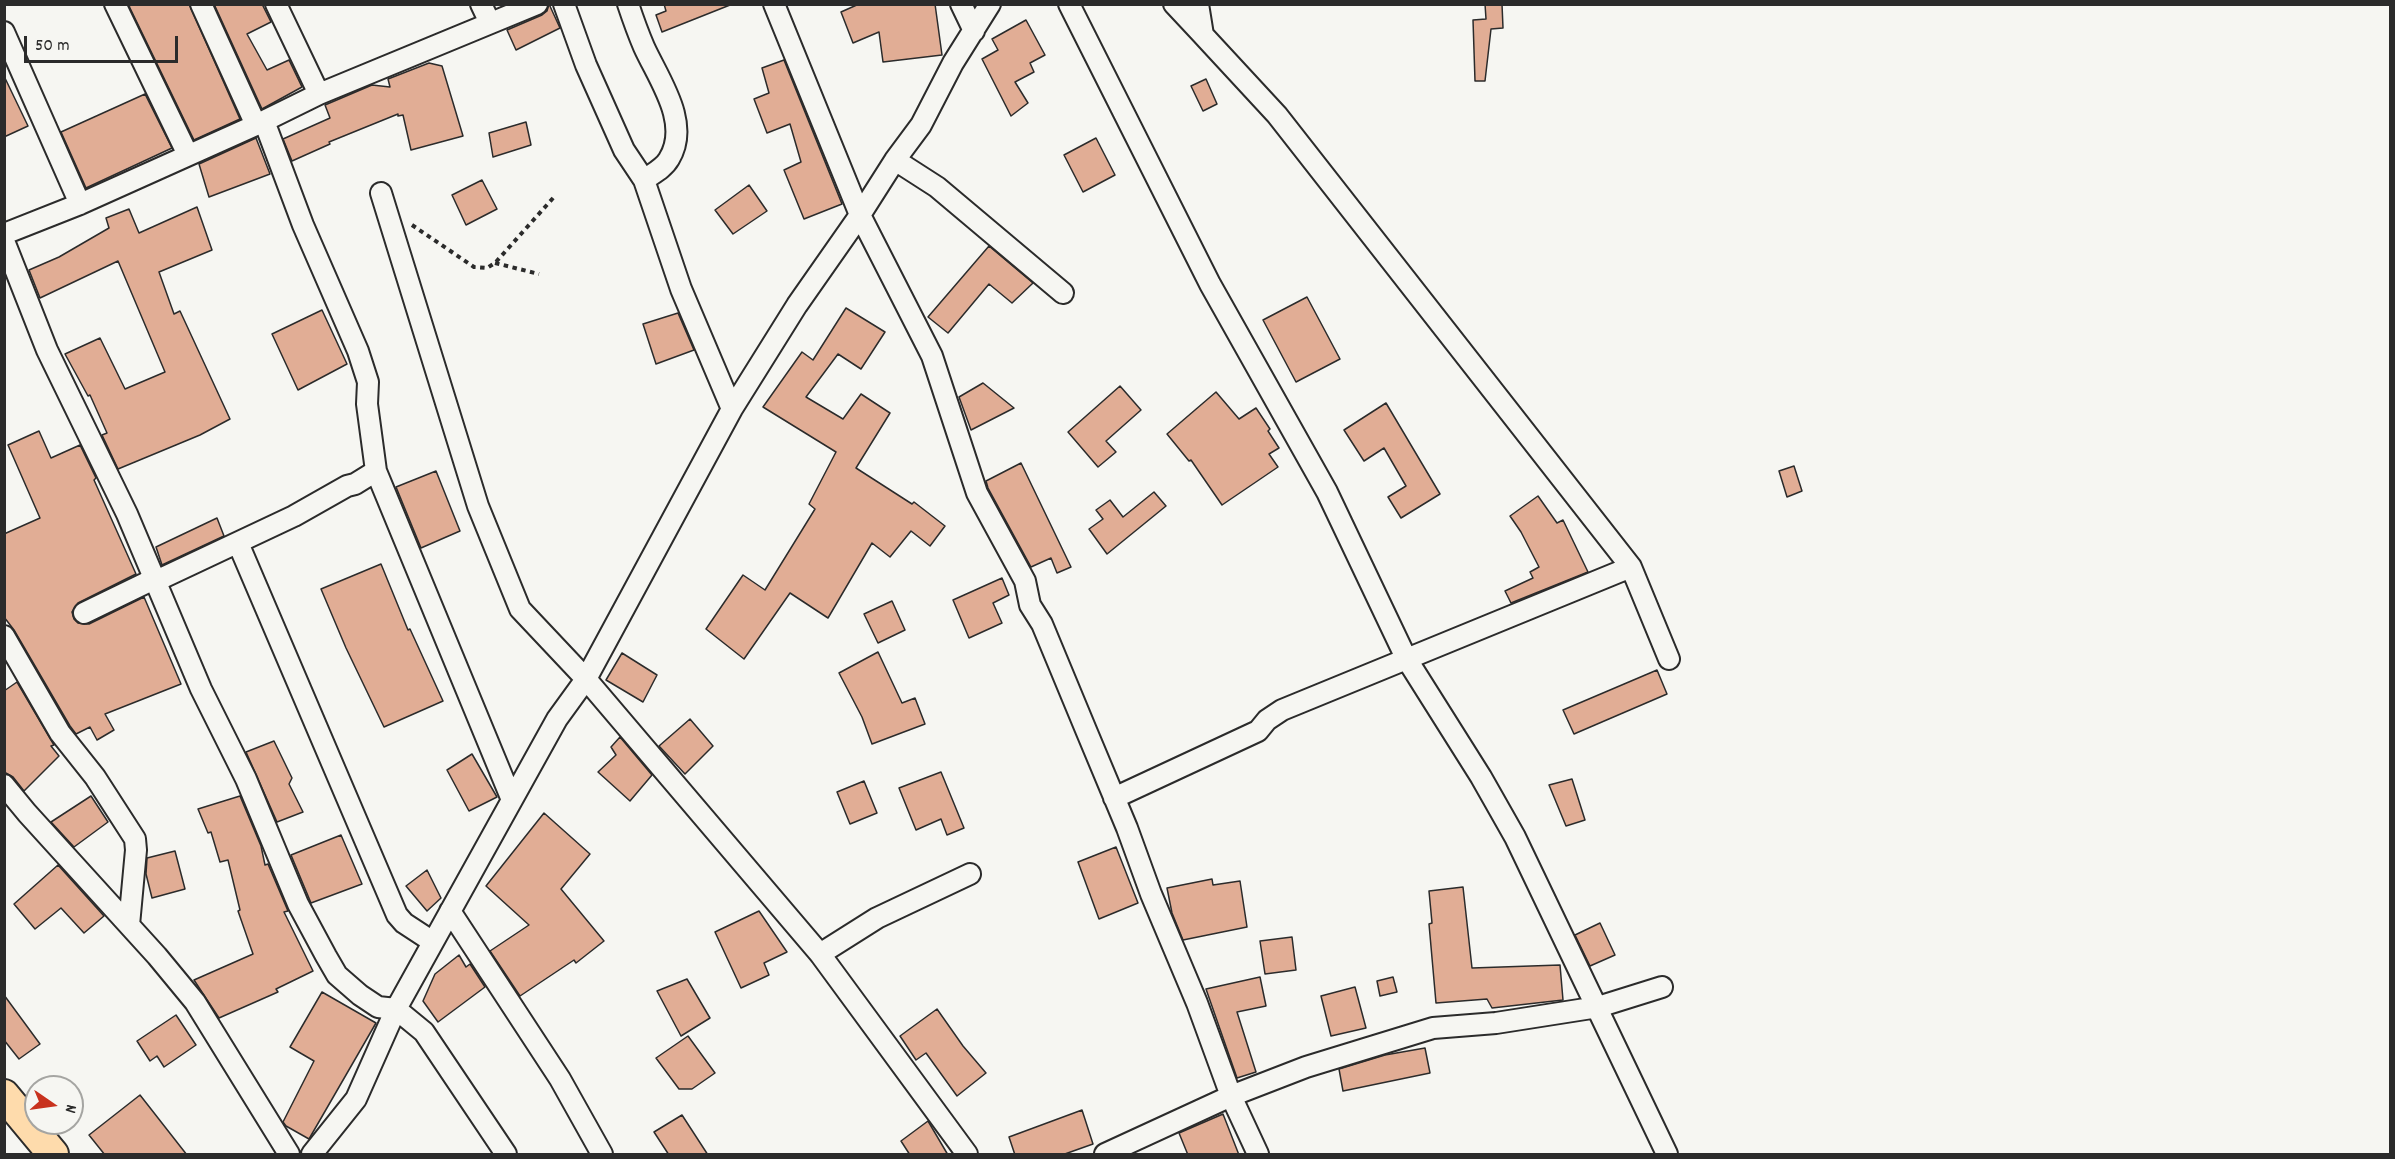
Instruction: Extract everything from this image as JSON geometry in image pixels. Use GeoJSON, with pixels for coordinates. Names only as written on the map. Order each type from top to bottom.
{"type":"FeatureCollection","features":[{"type":"Feature","properties":{"kind":"main road"},"geometry":{"type":"LineString","coordinates":[[4,1095],[53,1155]]}},
{"type":"Feature","properties":{"kind":"street"},"geometry":{"type":"LineString","coordinates":[[115,4],[188,155]]}},
{"type":"Feature","properties":{"kind":"street"},"geometry":{"type":"LineString","coordinates":[[201,4],[260,123],[358,351],[368,382],[367,404],[376,471],[512,800]]}},
{"type":"Feature","properties":{"kind":"street"},"geometry":{"type":"LineString","coordinates":[[276,4],[319,94]]}},
{"type":"Feature","properties":{"kind":"street"},"geometry":{"type":"LineString","coordinates":[[481,4],[490,23]]}},
{"type":"Feature","properties":{"kind":"street"},"geometry":{"type":"LineString","coordinates":[[4,234],[80,204],[319,94],[537,4]]}},
{"type":"Feature","properties":{"kind":"street"},"geometry":{"type":"LineString","coordinates":[[564,4],[586,65],[624,150],[644,180],[681,289],[732,408]]}},
{"type":"Feature","properties":{"kind":"street"},"geometry":{"type":"LineString","coordinates":[[628,4],[643,45],[663,82],[674,115],[676,135],[673,152],[668,162],[644,180]]}},
{"type":"Feature","properties":{"kind":"street"},"geometry":{"type":"LineString","coordinates":[[774,4],[860,215],[932,356],[977,493],[1025,581],[1030,605],[1042,624],[1197,1003],[1231,1096],[1258,1155]]}},
{"type":"Feature","properties":{"kind":"street"},"geometry":{"type":"LineString","coordinates":[[961,4],[974,31]]}},
{"type":"Feature","properties":{"kind":"street"},"geometry":{"type":"LineString","coordinates":[[312,1155],[356,1099],[396,1009],[557,719],[586,679],[732,408],[797,305],[860,215],[894,160],[921,125],[953,63],[990,4]]}},
{"type":"Feature","properties":{"kind":"street"},"geometry":{"type":"LineString","coordinates":[[1069,4],[1210,284],[1327,492],[1406,658],[1481,777],[1515,837],[1667,1155]]}},
{"type":"Feature","properties":{"kind":"street"},"geometry":{"type":"LineString","coordinates":[[1174,4],[1277,115],[1630,567],[1669,658]]}},
{"type":"Feature","properties":{"kind":"street"},"geometry":{"type":"LineString","coordinates":[[1198,4],[1203,35]]}},
{"type":"Feature","properties":{"kind":"street"},"geometry":{"type":"LineString","coordinates":[[4,32],[80,204]]}},
{"type":"Feature","properties":{"kind":"street"},"geometry":{"type":"LineString","coordinates":[[894,160],[937,187],[1063,293]]}},
{"type":"Feature","properties":{"kind":"street"},"geometry":{"type":"LineString","coordinates":[[384,200],[478,506],[520,609],[586,679],[820,954],[967,1155]]}},
{"type":"Feature","properties":{"kind":"street"},"geometry":{"type":"LineString","coordinates":[[4,241],[47,350],[127,514],[201,689],[246,778],[298,904],[337,975],[378,1007],[396,1009],[424,1032],[506,1155]]}},
{"type":"Feature","properties":{"kind":"street"},"geometry":{"type":"LineString","coordinates":[[84,613],[294,516],[376,471]]}},
{"type":"Feature","properties":{"kind":"street"},"geometry":{"type":"LineString","coordinates":[[238,543],[397,915],[404,923],[433,942]]}},
{"type":"Feature","properties":{"kind":"street"},"geometry":{"type":"LineString","coordinates":[[1114,798],[1258,731],[1282,710],[1630,567]]}},
{"type":"Feature","properties":{"kind":"street"},"geometry":{"type":"LineString","coordinates":[[4,636],[60,733],[94,777],[135,839],[129,925]]}},
{"type":"Feature","properties":{"kind":"street"},"geometry":{"type":"LineString","coordinates":[[4,784],[27,813],[129,925],[195,1002],[289,1155]]}},
{"type":"Feature","properties":{"kind":"street"},"geometry":{"type":"LineString","coordinates":[[820,954],[877,918],[970,874]]}},
{"type":"Feature","properties":{"kind":"street"},"geometry":{"type":"LineString","coordinates":[[450,911],[560,1079],[602,1155]]}},
{"type":"Feature","properties":{"kind":"street"},"geometry":{"type":"LineString","coordinates":[[1105,1155],[1231,1096],[1306,1067],[1433,1028],[1496,1023],[1598,1007],[1662,987]]}},
{"type":"Feature","properties":{"kind":"path"},"geometry":{"type":"LineString","coordinates":[[384,200],[474,267],[487,268],[495,263],[554,197]]}},
{"type":"Feature","properties":{"kind":"path"},"geometry":{"type":"LineString","coordinates":[[495,263],[539,274]]}},
{"type":"Feature","properties":{"kind":"building"},"geometry":{"type":"Polygon","coordinates":[[[133,4],[189,4],[240,119],[194,140],[129,6],[133,4]]]}},
{"type":"Feature","properties":{"kind":"building"},"geometry":{"type":"Polygon","coordinates":[[[214,4],[262,4],[271,22],[247,34],[267,70],[289,60],[302,87],[262,109],[214,4]]]}},
{"type":"Feature","properties":{"kind":"building"},"geometry":{"type":"Polygon","coordinates":[[[549,4],[560,28],[516,50],[507,30],[542,15],[547,11],[549,4]]]}},
{"type":"Feature","properties":{"kind":"building"},"geometry":{"type":"Polygon","coordinates":[[[664,4],[730,5],[662,32],[656,15],[666,11],[664,4]]]}},
{"type":"Feature","properties":{"kind":"building"},"geometry":{"type":"Polygon","coordinates":[[[859,4],[935,4],[942,55],[883,62],[879,32],[853,43],[841,12],[859,4]]]}},
{"type":"Feature","properties":{"kind":"building"},"geometry":{"type":"Polygon","coordinates":[[[1485,4],[1502,4],[1503,28],[1491,29],[1485,81],[1475,81],[1473,20],[1486,19],[1485,4]]]}},
{"type":"Feature","properties":{"kind":"building"},"geometry":{"type":"Polygon","coordinates":[[[1026,20],[1045,55],[1030,63],[1034,72],[1015,82],[1028,103],[1011,116],[982,59],[998,50],[992,39],[1026,20]]]}},
{"type":"Feature","properties":{"kind":"building"},"geometry":{"type":"Polygon","coordinates":[[[784,60],[842,204],[804,219],[784,170],[801,162],[790,124],[767,133],[754,99],[769,93],[762,68],[784,60]]]}},
{"type":"Feature","properties":{"kind":"building"},"geometry":{"type":"Polygon","coordinates":[[[429,63],[442,66],[463,136],[411,150],[403,115],[398,116],[398,114],[329,142],[330,144],[292,161],[283,139],[330,118],[325,105],[372,85],[390,87],[388,79],[429,63]]]}},
{"type":"Feature","properties":{"kind":"building"},"geometry":{"type":"Polygon","coordinates":[[[4,76],[28,126],[4,137],[4,76]]]}},
{"type":"Feature","properties":{"kind":"building"},"geometry":{"type":"Polygon","coordinates":[[[1206,79],[1217,104],[1203,111],[1191,86],[1206,79]]]}},
{"type":"Feature","properties":{"kind":"building"},"geometry":{"type":"Polygon","coordinates":[[[145,94],[172,148],[86,188],[61,132],[145,94]]]}},
{"type":"Feature","properties":{"kind":"building"},"geometry":{"type":"Polygon","coordinates":[[[526,122],[531,145],[493,157],[489,133],[526,122]]]}},
{"type":"Feature","properties":{"kind":"building"},"geometry":{"type":"Polygon","coordinates":[[[256,138],[270,174],[209,197],[199,164],[256,138]]]}},
{"type":"Feature","properties":{"kind":"building"},"geometry":{"type":"Polygon","coordinates":[[[1096,138],[1115,175],[1083,192],[1064,155],[1096,138]]]}},
{"type":"Feature","properties":{"kind":"building"},"geometry":{"type":"Polygon","coordinates":[[[482,180],[497,209],[466,225],[452,195],[482,180]]]}},
{"type":"Feature","properties":{"kind":"building"},"geometry":{"type":"Polygon","coordinates":[[[749,185],[767,211],[733,234],[715,210],[749,185]]]}},
{"type":"Feature","properties":{"kind":"building"},"geometry":{"type":"Polygon","coordinates":[[[197,207],[212,250],[159,272],[174,314],[180,311],[230,419],[200,435],[118,469],[102,435],[107,433],[90,395],[88,396],[65,354],[100,338],[125,389],[165,372],[118,261],[40,298],[29,270],[59,257],[109,228],[106,218],[129,209],[139,233],[197,207]]]}},
{"type":"Feature","properties":{"kind":"building"},"geometry":{"type":"Polygon","coordinates":[[[989,246],[1033,283],[1012,303],[989,284],[948,333],[928,317],[989,246]]]}},
{"type":"Feature","properties":{"kind":"building"},"geometry":{"type":"Polygon","coordinates":[[[1307,297],[1340,359],[1296,382],[1263,320],[1307,297]]]}},
{"type":"Feature","properties":{"kind":"building"},"geometry":{"type":"Polygon","coordinates":[[[846,308],[885,332],[861,369],[838,354],[806,397],[843,419],[861,394],[890,413],[856,468],[912,504],[914,502],[945,526],[930,546],[911,531],[890,557],[872,543],[828,618],[790,593],[744,659],[706,629],[743,575],[765,590],[815,509],[809,504],[836,452],[763,407],[802,352],[813,360],[846,308]]]}},
{"type":"Feature","properties":{"kind":"building"},"geometry":{"type":"Polygon","coordinates":[[[322,310],[347,364],[298,390],[272,334],[322,310]]]}},
{"type":"Feature","properties":{"kind":"building"},"geometry":{"type":"Polygon","coordinates":[[[678,313],[694,350],[656,364],[643,324],[678,313]]]}},
{"type":"Feature","properties":{"kind":"building"},"geometry":{"type":"Polygon","coordinates":[[[983,383],[1014,408],[971,430],[959,397],[983,383]]]}},
{"type":"Feature","properties":{"kind":"building"},"geometry":{"type":"Polygon","coordinates":[[[1120,386],[1141,410],[1106,441],[1116,452],[1098,467],[1068,432],[1120,386]]]}},
{"type":"Feature","properties":{"kind":"building"},"geometry":{"type":"Polygon","coordinates":[[[1216,392],[1239,419],[1256,408],[1279,448],[1269,454],[1278,467],[1222,505],[1191,460],[1189,461],[1167,434],[1216,392]]]}},
{"type":"Feature","properties":{"kind":"building"},"geometry":{"type":"Polygon","coordinates":[[[1386,403],[1440,494],[1401,518],[1388,497],[1406,486],[1384,448],[1364,461],[1344,430],[1386,403]]]}},
{"type":"Feature","properties":{"kind":"building"},"geometry":{"type":"Polygon","coordinates":[[[39,431],[51,458],[80,445],[136,574],[78,603],[72,612],[74,619],[78,623],[89,624],[144,597],[181,684],[105,714],[114,730],[97,740],[90,727],[76,734],[4,617],[4,534],[40,518],[8,445],[39,431]]]}},
{"type":"Feature","properties":{"kind":"building"},"geometry":{"type":"Polygon","coordinates":[[[1021,463],[1071,567],[1057,573],[1051,558],[1031,567],[988,488],[986,481],[1021,463]]]}},
{"type":"Feature","properties":{"kind":"building"},"geometry":{"type":"Polygon","coordinates":[[[1794,466],[1802,491],[1787,497],[1779,471],[1794,466]]]}},
{"type":"Feature","properties":{"kind":"building"},"geometry":{"type":"Polygon","coordinates":[[[436,471],[460,531],[421,548],[396,487],[436,471]]]}},
{"type":"Feature","properties":{"kind":"building"},"geometry":{"type":"Polygon","coordinates":[[[1154,492],[1166,506],[1107,554],[1089,529],[1103,519],[1096,510],[1110,500],[1123,517],[1154,492]]]}},
{"type":"Feature","properties":{"kind":"building"},"geometry":{"type":"Polygon","coordinates":[[[1538,496],[1557,523],[1563,520],[1588,572],[1511,603],[1505,591],[1533,578],[1530,572],[1539,567],[1510,516],[1538,496]]]}},
{"type":"Feature","properties":{"kind":"building"},"geometry":{"type":"Polygon","coordinates":[[[217,518],[224,536],[162,565],[156,547],[217,518]]]}},
{"type":"Feature","properties":{"kind":"building"},"geometry":{"type":"Polygon","coordinates":[[[381,564],[408,630],[410,629],[443,701],[384,727],[321,589],[381,564]]]}},
{"type":"Feature","properties":{"kind":"building"},"geometry":{"type":"Polygon","coordinates":[[[1002,578],[1009,595],[993,603],[1002,623],[969,638],[953,600],[1002,578]]]}},
{"type":"Feature","properties":{"kind":"building"},"geometry":{"type":"Polygon","coordinates":[[[892,601],[905,630],[878,643],[864,614],[892,601]]]}},
{"type":"Feature","properties":{"kind":"building"},"geometry":{"type":"Polygon","coordinates":[[[878,652],[902,703],[915,698],[925,724],[872,744],[862,717],[839,673],[878,652]]]}},
{"type":"Feature","properties":{"kind":"building"},"geometry":{"type":"Polygon","coordinates":[[[622,653],[657,675],[643,702],[606,680],[622,653]]]}},
{"type":"Feature","properties":{"kind":"building"},"geometry":{"type":"Polygon","coordinates":[[[1657,670],[1667,694],[1574,734],[1563,710],[1657,670]]]}},
{"type":"Feature","properties":{"kind":"building"},"geometry":{"type":"Polygon","coordinates":[[[17,682],[54,745],[51,746],[59,756],[24,791],[13,777],[4,772],[4,691],[17,682]]]}},
{"type":"Feature","properties":{"kind":"building"},"geometry":{"type":"Polygon","coordinates":[[[690,719],[713,746],[685,774],[659,746],[690,719]]]}},
{"type":"Feature","properties":{"kind":"building"},"geometry":{"type":"Polygon","coordinates":[[[620,737],[652,775],[630,801],[598,772],[616,755],[611,747],[620,737]]]}},
{"type":"Feature","properties":{"kind":"building"},"geometry":{"type":"Polygon","coordinates":[[[274,741],[292,778],[289,784],[303,812],[277,822],[246,752],[274,741]]]}},
{"type":"Feature","properties":{"kind":"building"},"geometry":{"type":"Polygon","coordinates":[[[472,754],[497,797],[469,811],[447,770],[472,754]]]}},
{"type":"Feature","properties":{"kind":"building"},"geometry":{"type":"Polygon","coordinates":[[[941,772],[964,828],[947,835],[941,819],[916,830],[899,788],[941,772]]]}},
{"type":"Feature","properties":{"kind":"building"},"geometry":{"type":"Polygon","coordinates":[[[1572,779],[1585,820],[1566,826],[1549,785],[1572,779]]]}},
{"type":"Feature","properties":{"kind":"building"},"geometry":{"type":"Polygon","coordinates":[[[864,781],[877,813],[850,824],[837,792],[864,781]]]}},
{"type":"Feature","properties":{"kind":"building"},"geometry":{"type":"Polygon","coordinates":[[[91,796],[108,822],[74,847],[51,822],[91,796]]]}},
{"type":"Feature","properties":{"kind":"building"},"geometry":{"type":"Polygon","coordinates":[[[240,796],[261,846],[265,865],[268,864],[288,911],[284,912],[313,971],[276,989],[278,992],[219,1018],[194,980],[253,954],[238,911],[240,910],[228,860],[220,862],[211,832],[208,833],[198,809],[240,796]]]}},
{"type":"Feature","properties":{"kind":"building"},"geometry":{"type":"Polygon","coordinates":[[[544,813],[590,854],[561,889],[604,941],[576,963],[574,960],[520,996],[490,951],[529,925],[486,886],[544,813]]]}},
{"type":"Feature","properties":{"kind":"building"},"geometry":{"type":"Polygon","coordinates":[[[341,835],[362,884],[311,903],[291,855],[341,835]]]}},
{"type":"Feature","properties":{"kind":"building"},"geometry":{"type":"Polygon","coordinates":[[[1116,847],[1138,903],[1099,919],[1078,862],[1116,847]]]}},
{"type":"Feature","properties":{"kind":"building"},"geometry":{"type":"Polygon","coordinates":[[[175,851],[185,889],[152,898],[146,874],[147,858],[175,851]]]}},
{"type":"Feature","properties":{"kind":"building"},"geometry":{"type":"Polygon","coordinates":[[[58,865],[104,916],[84,933],[61,908],[35,929],[14,904],[58,865]]]}},
{"type":"Feature","properties":{"kind":"building"},"geometry":{"type":"Polygon","coordinates":[[[427,870],[441,898],[427,911],[406,886],[427,870]]]}},
{"type":"Feature","properties":{"kind":"building"},"geometry":{"type":"Polygon","coordinates":[[[1212,879],[1213,885],[1240,881],[1247,927],[1183,940],[1172,913],[1167,888],[1212,879]]]}},
{"type":"Feature","properties":{"kind":"building"},"geometry":{"type":"Polygon","coordinates":[[[1463,887],[1472,968],[1560,965],[1563,1000],[1492,1008],[1487,999],[1436,1003],[1429,924],[1432,923],[1429,891],[1463,887]]]}},
{"type":"Feature","properties":{"kind":"building"},"geometry":{"type":"Polygon","coordinates":[[[759,911],[787,952],[764,963],[769,975],[741,988],[715,932],[759,911]]]}},
{"type":"Feature","properties":{"kind":"building"},"geometry":{"type":"Polygon","coordinates":[[[1600,923],[1615,955],[1590,966],[1575,935],[1600,923]]]}},
{"type":"Feature","properties":{"kind":"building"},"geometry":{"type":"Polygon","coordinates":[[[1292,937],[1296,970],[1265,974],[1260,941],[1292,937]]]}},
{"type":"Feature","properties":{"kind":"building"},"geometry":{"type":"Polygon","coordinates":[[[459,955],[466,967],[470,964],[485,987],[438,1022],[423,1001],[435,974],[459,955]]]}},
{"type":"Feature","properties":{"kind":"building"},"geometry":{"type":"Polygon","coordinates":[[[1260,977],[1266,1006],[1237,1012],[1256,1072],[1237,1078],[1206,989],[1260,977]]]}},
{"type":"Feature","properties":{"kind":"building"},"geometry":{"type":"Polygon","coordinates":[[[1393,977],[1397,992],[1380,996],[1377,981],[1393,977]]]}},
{"type":"Feature","properties":{"kind":"building"},"geometry":{"type":"Polygon","coordinates":[[[687,979],[710,1018],[681,1036],[657,991],[687,979]]]}},
{"type":"Feature","properties":{"kind":"building"},"geometry":{"type":"Polygon","coordinates":[[[1355,987],[1366,1028],[1331,1036],[1321,996],[1355,987]]]}},
{"type":"Feature","properties":{"kind":"building"},"geometry":{"type":"Polygon","coordinates":[[[322,992],[376,1023],[309,1139],[283,1122],[314,1061],[290,1047],[322,992]]]}},
{"type":"Feature","properties":{"kind":"building"},"geometry":{"type":"Polygon","coordinates":[[[4,995],[40,1044],[19,1059],[4,1040],[4,995]]]}},
{"type":"Feature","properties":{"kind":"building"},"geometry":{"type":"Polygon","coordinates":[[[937,1009],[963,1046],[986,1073],[957,1096],[926,1053],[916,1060],[900,1036],[937,1009]]]}},
{"type":"Feature","properties":{"kind":"building"},"geometry":{"type":"Polygon","coordinates":[[[176,1015],[196,1045],[164,1067],[157,1056],[150,1061],[137,1041],[176,1015]]]}},
{"type":"Feature","properties":{"kind":"building"},"geometry":{"type":"Polygon","coordinates":[[[688,1036],[715,1073],[692,1089],[679,1089],[656,1058],[688,1036]]]}},
{"type":"Feature","properties":{"kind":"building"},"geometry":{"type":"Polygon","coordinates":[[[1425,1048],[1430,1073],[1343,1091],[1339,1069],[1385,1055],[1425,1048]]]}},
{"type":"Feature","properties":{"kind":"building"},"geometry":{"type":"Polygon","coordinates":[[[140,1095],[187,1155],[105,1155],[89,1135],[140,1095]]]}},
{"type":"Feature","properties":{"kind":"building"},"geometry":{"type":"Polygon","coordinates":[[[1082,1110],[1093,1144],[1062,1155],[1015,1155],[1009,1137],[1082,1110]]]}},
{"type":"Feature","properties":{"kind":"building"},"geometry":{"type":"Polygon","coordinates":[[[1223,1114],[1239,1155],[1188,1155],[1179,1133],[1223,1114]]]}},
{"type":"Feature","properties":{"kind":"building"},"geometry":{"type":"Polygon","coordinates":[[[682,1115],[708,1155],[669,1155],[654,1132],[682,1115]]]}},
{"type":"Feature","properties":{"kind":"building"},"geometry":{"type":"Polygon","coordinates":[[[928,1121],[948,1155],[910,1155],[901,1141],[928,1121]]]}}]}
